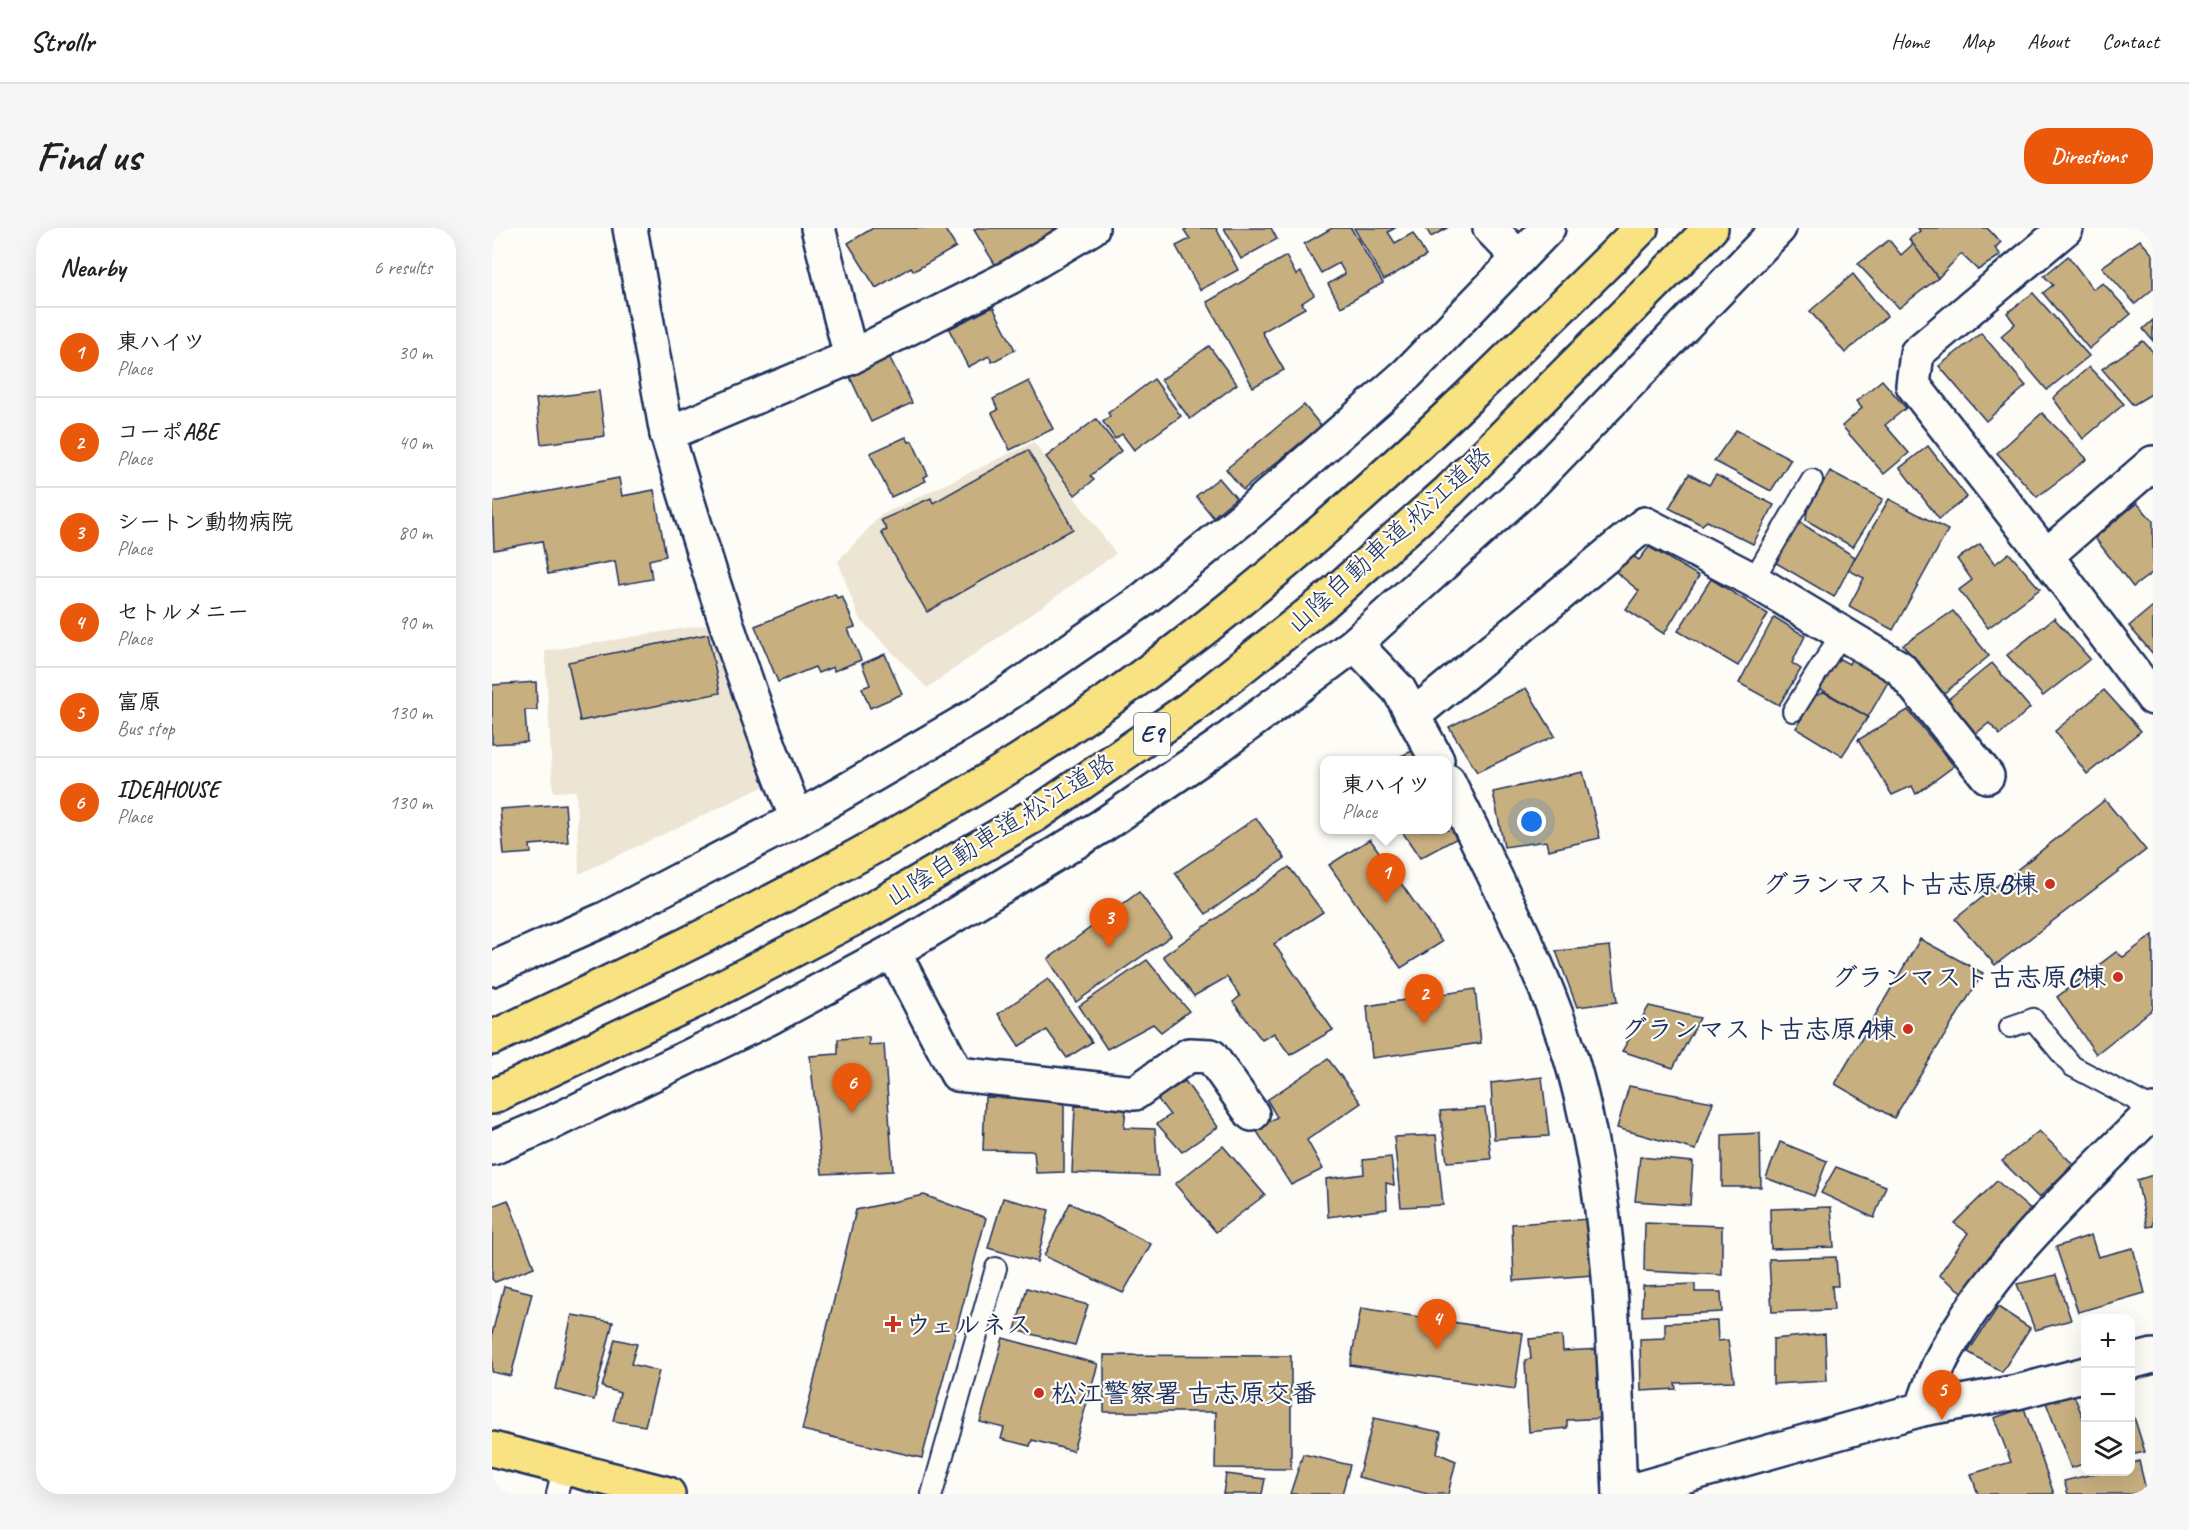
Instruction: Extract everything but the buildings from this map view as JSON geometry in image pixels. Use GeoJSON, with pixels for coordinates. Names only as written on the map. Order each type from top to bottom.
{"type":"FeatureCollection","features":[{"type":"Feature","properties":{"kind":"highway","name":"山陰自動車道;松江道路"},"geometry":{"type":"LineString","coordinates":[[492,1038],[667,956],[846,863],[1010,767],[1160,664],[1289,561],[1410,453],[1641,228]]}},
{"type":"Feature","properties":{"kind":"highway","name":"山陰自動車道;松江道路"},"geometry":{"type":"LineString","coordinates":[[492,1097],[699,999],[872,909],[1035,815],[1190,708],[1324,602],[1449,491],[1712,228]]}},
{"type":"Feature","properties":{"kind":"highway"},"geometry":{"type":"LineString","coordinates":[[492,1449],[560,1481],[669,1494]]}},
{"type":"Feature","properties":{"kind":"street"},"geometry":{"type":"LineString","coordinates":[[630,228],[667,434],[715,587],[777,769],[797,819]]}},
{"type":"Feature","properties":{"kind":"street"},"geometry":{"type":"LineString","coordinates":[[818,228],[851,357]]}},
{"type":"Feature","properties":{"kind":"street"},"geometry":{"type":"LineString","coordinates":[[667,434],[851,357],[1010,277],[1092,228]]}},
{"type":"Feature","properties":{"kind":"street"},"geometry":{"type":"LineString","coordinates":[[1490,228],[1519,258]]}},
{"type":"Feature","properties":{"kind":"street"},"geometry":{"type":"LineString","coordinates":[[492,969],[605,919],[797,819],[978,714],[1140,602],[1244,517],[1407,374],[1548,228]]}},
{"type":"Feature","properties":{"kind":"street"},"geometry":{"type":"LineString","coordinates":[[492,1148],[551,1123],[756,1024],[893,951],[1102,826],[1219,746],[1354,644],[1533,482],[1779,228]]}},
{"type":"Feature","properties":{"kind":"street"},"geometry":{"type":"LineString","coordinates":[[2066,228],[1917,353],[1913,386],[2153,698]]}},
{"type":"Feature","properties":{"kind":"street"},"geometry":{"type":"LineString","coordinates":[[2046,556],[2153,463]]}},
{"type":"Feature","properties":{"kind":"street"},"geometry":{"type":"LineString","coordinates":[[1414,715],[1645,524],[1753,580],[1900,668],[1988,776]]}},
{"type":"Feature","properties":{"kind":"street"},"geometry":{"type":"LineString","coordinates":[[1354,644],[1399,690],[1435,756]]}},
{"type":"Feature","properties":{"kind":"street"},"geometry":{"type":"LineString","coordinates":[[1452,790],[1552,1007],[1575,1075],[1604,1210],[1612,1303],[1620,1494],[1922,1408],[2017,1392],[2081,1375]]}},
{"type":"Feature","properties":{"kind":"street"},"geometry":{"type":"LineString","coordinates":[[893,951],[957,1074],[1135,1093],[1189,1055],[1211,1056],[1252,1114]]}},
{"type":"Feature","properties":{"kind":"street"},"geometry":{"type":"LineString","coordinates":[[1922,1408],[1944,1354],[2000,1272],[2036,1228],[2153,1110]]}},
{"type":"Feature","properties":{"kind":"street"},"geometry":{"type":"LineString","coordinates":[[2135,1361],[2153,1356]]}},
{"type":"Feature","properties":{"kind":"lane"},"geometry":{"type":"LineString","coordinates":[[1753,580],[1812,480]]}},
{"type":"Feature","properties":{"kind":"lane"},"geometry":{"type":"LineString","coordinates":[[1793,711],[1842,633]]}},
{"type":"Feature","properties":{"kind":"lane"},"geometry":{"type":"LineString","coordinates":[[2010,1027],[2033,1019],[2072,1066],[2153,1110]]}},
{"type":"Feature","properties":{"kind":"lane"},"geometry":{"type":"LineString","coordinates":[[932,1494],[996,1268]]}},
{"type":"Feature","properties":{"kind":"shaded area"},"geometry":{"type":"Polygon","coordinates":[[[1034,442],[1116,554],[927,688],[859,618],[838,561],[881,515],[1034,442]]]}},
{"type":"Feature","properties":{"kind":"shaded area"},"geometry":{"type":"Polygon","coordinates":[[[710,624],[767,785],[579,874],[576,791],[553,792],[545,651],[710,624]]]}},
{"type":"Feature","properties":{"kind":"place","name":"グランマスト古志原B棟"},"geometry":{"type":"Point","coordinates":[2050,884]}},
{"type":"Feature","properties":{"kind":"place","name":"東ハイツ"},"geometry":{"type":"Point","coordinates":[1386,903]}},
{"type":"Feature","properties":{"kind":"place","name":"シートン動物病院"},"geometry":{"type":"Point","coordinates":[1109,948]}},
{"type":"Feature","properties":{"kind":"place","name":"グランマスト古志原C棟"},"geometry":{"type":"Point","coordinates":[2118,977]}},
{"type":"Feature","properties":{"kind":"place","name":"コーポABE"},"geometry":{"type":"Point","coordinates":[1424,1024]}},
{"type":"Feature","properties":{"kind":"place","name":"グランマスト古志原A棟"},"geometry":{"type":"Point","coordinates":[1908,1029]}},
{"type":"Feature","properties":{"kind":"place","name":"IDEAHOUSE"},"geometry":{"type":"Point","coordinates":[852,1113]}},
{"type":"Feature","properties":{"kind":"place","name":"ウェルネス"},"geometry":{"type":"Point","coordinates":[893,1324]}},
{"type":"Feature","properties":{"kind":"place","name":"セトルメニー"},"geometry":{"type":"Point","coordinates":[1437,1349]}},
{"type":"Feature","properties":{"kind":"place","name":"松江警察署 古志原交番"},"geometry":{"type":"Point","coordinates":[1039,1393]}},
{"type":"Feature","properties":{"kind":"place","name":"富原"},"geometry":{"type":"Point","coordinates":[1942,1420]}}]}
